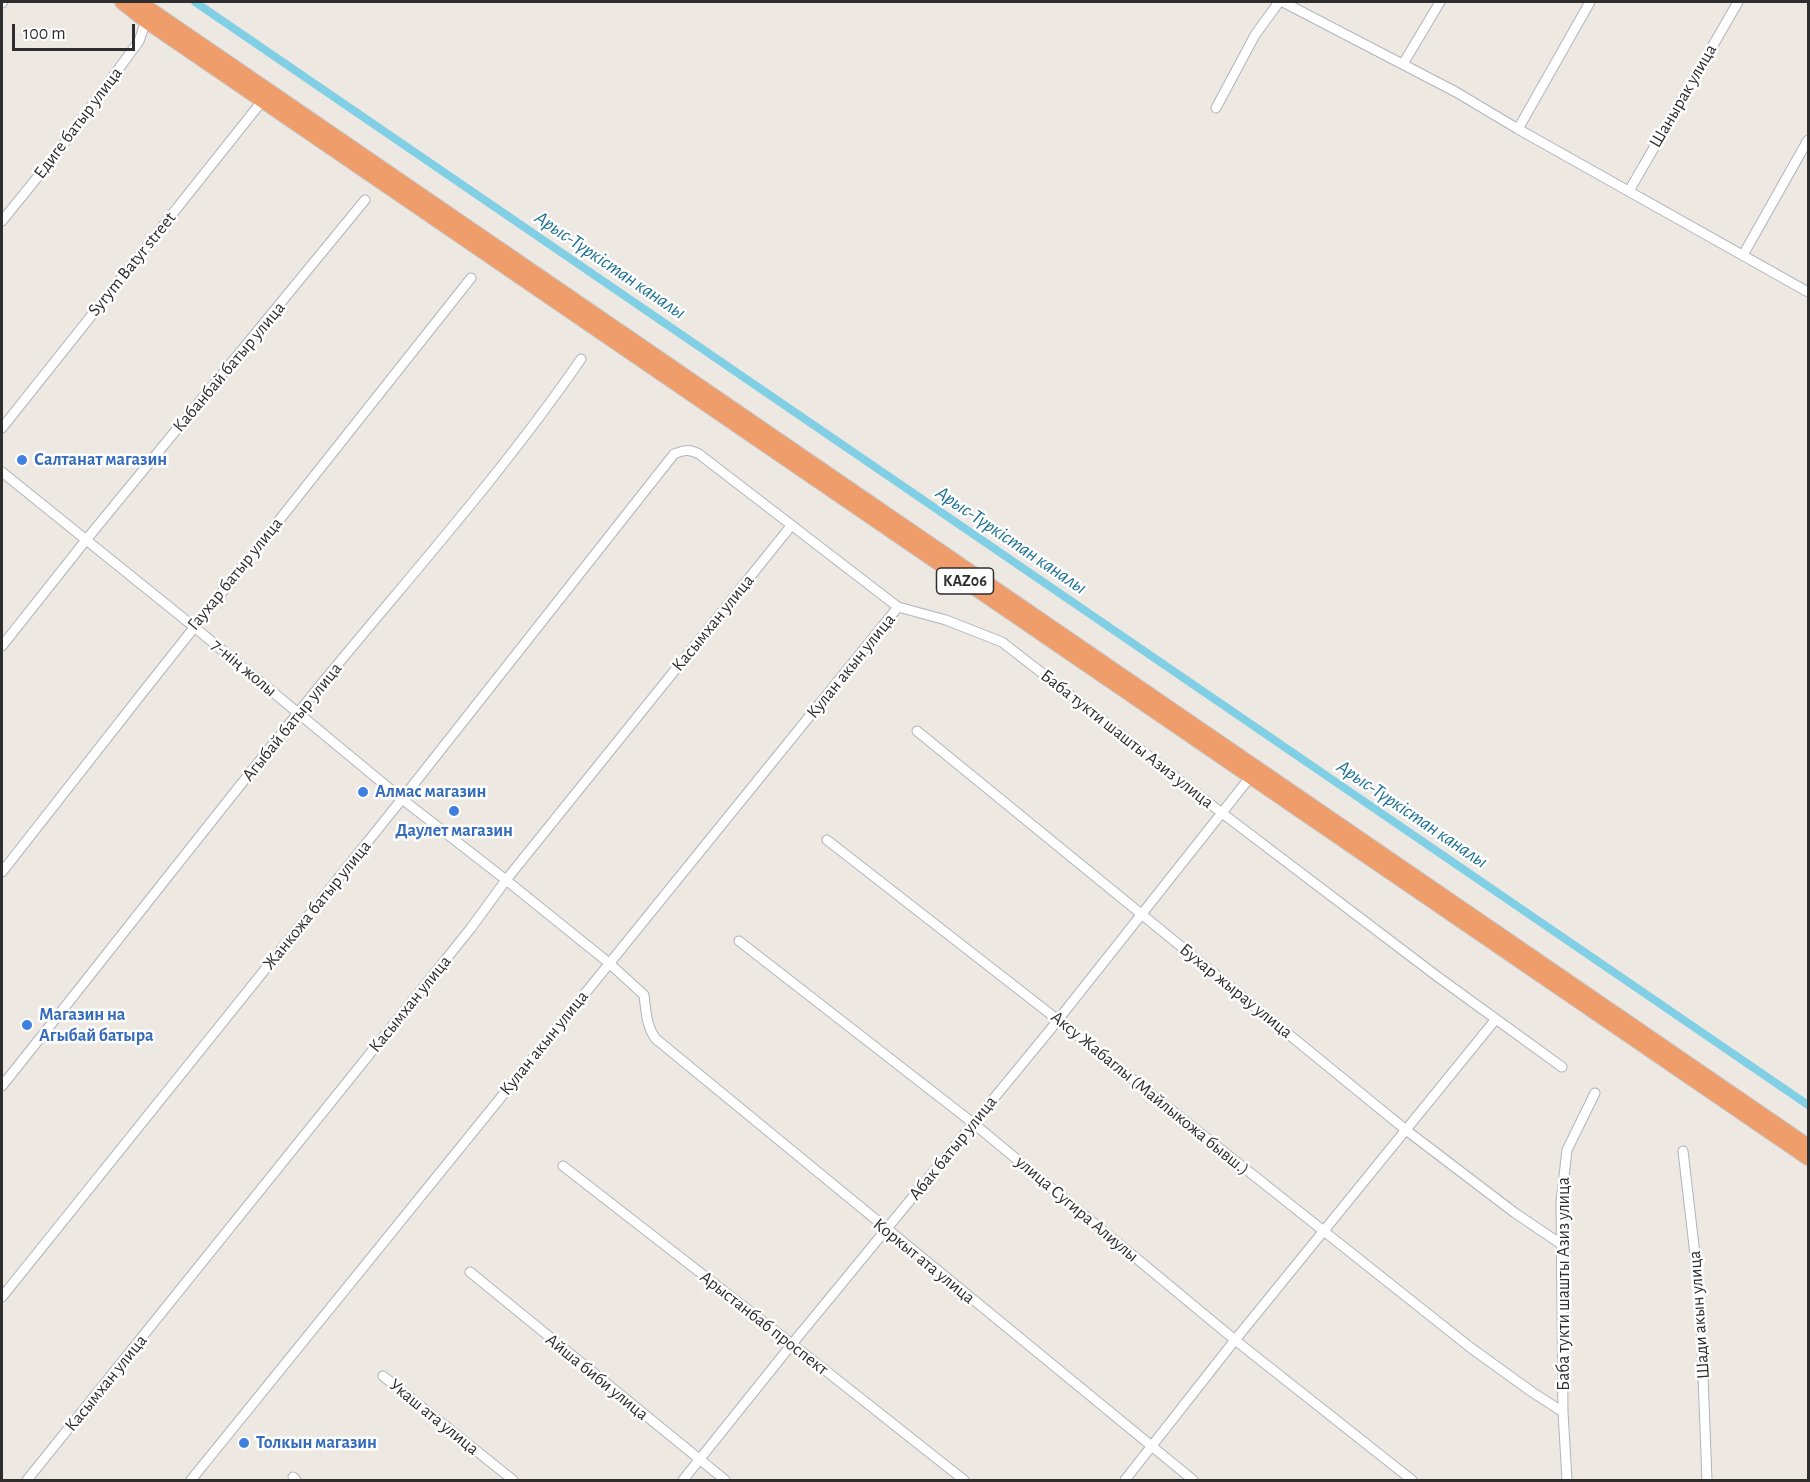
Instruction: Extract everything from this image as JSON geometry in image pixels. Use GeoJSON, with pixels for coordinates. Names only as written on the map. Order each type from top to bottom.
{"type":"FeatureCollection","features":[{"type":"Feature","properties":{"kind":"highway","name":"KАZ06"},"geometry":{"type":"LineString","coordinates":[[122,2],[146,21],[1809,1158]]}},
{"type":"Feature","properties":{"kind":"highway","name":"KАZ06"},"geometry":{"type":"LineString","coordinates":[[139,2],[1809,1146]]}},
{"type":"Feature","properties":{"kind":"street"},"geometry":{"type":"LineString","coordinates":[[1216,108],[1255,35],[1281,2],[1456,92],[1809,292]]}},
{"type":"Feature","properties":{"kind":"street"},"geometry":{"type":"LineString","coordinates":[[1403,64],[1440,2]]}},
{"type":"Feature","properties":{"kind":"street"},"geometry":{"type":"LineString","coordinates":[[1518,129],[1590,2]]}},
{"type":"Feature","properties":{"kind":"street","name":"Шанырак улица"},"geometry":{"type":"LineString","coordinates":[[1629,191],[1738,2]]}},
{"type":"Feature","properties":{"kind":"street","name":"Едиге батыр улица"},"geometry":{"type":"LineString","coordinates":[[2,221],[57,153],[139,41],[146,21]]}},
{"type":"Feature","properties":{"kind":"street","name":"Syrym Batyr street"},"geometry":{"type":"LineString","coordinates":[[2,428],[263,100]]}},
{"type":"Feature","properties":{"kind":"street"},"geometry":{"type":"LineString","coordinates":[[1743,255],[1809,140]]}},
{"type":"Feature","properties":{"kind":"street","name":"Кабанбай батыр улица"},"geometry":{"type":"LineString","coordinates":[[2,646],[365,200]]}},
{"type":"Feature","properties":{"kind":"street","name":"Гаухар батыр улица"},"geometry":{"type":"LineString","coordinates":[[2,872],[193,626],[471,278]]}},
{"type":"Feature","properties":{"kind":"street","name":"Агыбай батыр улица"},"geometry":{"type":"LineString","coordinates":[[2,1086],[298,713],[545,410],[580,359]]}},
{"type":"Feature","properties":{"kind":"street","name":"Баба тукти шашты Азиз улица"},"geometry":{"type":"LineString","coordinates":[[674,454],[685,450],[699,454],[898,607],[946,621],[1002,642],[1438,977],[1562,1067]]}},
{"type":"Feature","properties":{"kind":"street","name":"Жанкожа батыр улица"},"geometry":{"type":"LineString","coordinates":[[2,1297],[402,799],[674,454]]}},
{"type":"Feature","properties":{"kind":"street","name":"7-нің жолы"},"geometry":{"type":"LineString","coordinates":[[2,472],[402,799],[609,963],[645,995],[646,1017],[656,1039]]}},
{"type":"Feature","properties":{"kind":"street","name":"Касымхан улица"},"geometry":{"type":"LineString","coordinates":[[27,1480],[791,526]]}},
{"type":"Feature","properties":{"kind":"street","name":"Кулан акын улица"},"geometry":{"type":"LineString","coordinates":[[191,1480],[898,607]]}},
{"type":"Feature","properties":{"kind":"street","name":"Бухар жырау улица"},"geometry":{"type":"LineString","coordinates":[[917,731],[1406,1130],[1515,1213],[1561,1244]]}},
{"type":"Feature","properties":{"kind":"street","name":"Абак батыр улица"},"geometry":{"type":"LineString","coordinates":[[683,1480],[1058,1020],[1251,776]]}},
{"type":"Feature","properties":{"kind":"street","name":"Аксу Жабаглы (Майлыкожа бывш.)"},"geometry":{"type":"LineString","coordinates":[[827,840],[1471,1348],[1563,1412]]}},
{"type":"Feature","properties":{"kind":"street","name":"улица Сугира Алиулы"},"geometry":{"type":"LineString","coordinates":[[739,941],[973,1123],[1236,1340],[1412,1480]]}},
{"type":"Feature","properties":{"kind":"street"},"geometry":{"type":"LineString","coordinates":[[1125,1480],[1496,1019]]}},
{"type":"Feature","properties":{"kind":"street","name":"Коркыт ата улица"},"geometry":{"type":"LineString","coordinates":[[656,1039],[1151,1448],[1193,1480]]}},
{"type":"Feature","properties":{"kind":"street","name":"Баба тукти шашты Азиз улица"},"geometry":{"type":"LineString","coordinates":[[1567,1480],[1563,1412],[1561,1202],[1567,1150],[1595,1093]]}},
{"type":"Feature","properties":{"kind":"street","name":"Шади акын улица"},"geometry":{"type":"LineString","coordinates":[[1683,1151],[1701,1298],[1707,1480]]}},
{"type":"Feature","properties":{"kind":"street","name":"Арыстанбаб проспект"},"geometry":{"type":"LineString","coordinates":[[563,1166],[964,1480]]}},
{"type":"Feature","properties":{"kind":"street","name":"Айша биби улица"},"geometry":{"type":"LineString","coordinates":[[470,1272],[725,1480]]}},
{"type":"Feature","properties":{"kind":"street","name":"Укаш ата улица"},"geometry":{"type":"LineString","coordinates":[[383,1376],[513,1480]]}},
{"type":"Feature","properties":{"kind":"waterway","name":"Арыс-Түркістан каналы"},"geometry":{"type":"LineString","coordinates":[[195,2],[1808,1105]]}},
{"type":"Feature","properties":{"kind":"place","name":"Салтанат магазин"},"geometry":{"type":"Point","coordinates":[22,460]}},
{"type":"Feature","properties":{"kind":"place","name":"Алмас магазин"},"geometry":{"type":"Point","coordinates":[363,792]}},
{"type":"Feature","properties":{"kind":"place","name":"Даулет магазин"},"geometry":{"type":"Point","coordinates":[454,811]}},
{"type":"Feature","properties":{"kind":"place","name":"Магазин на Агыбай батыра"},"geometry":{"type":"Point","coordinates":[27,1025]}},
{"type":"Feature","properties":{"kind":"place","name":"Толкын магазин"},"geometry":{"type":"Point","coordinates":[244,1443]}}]}
